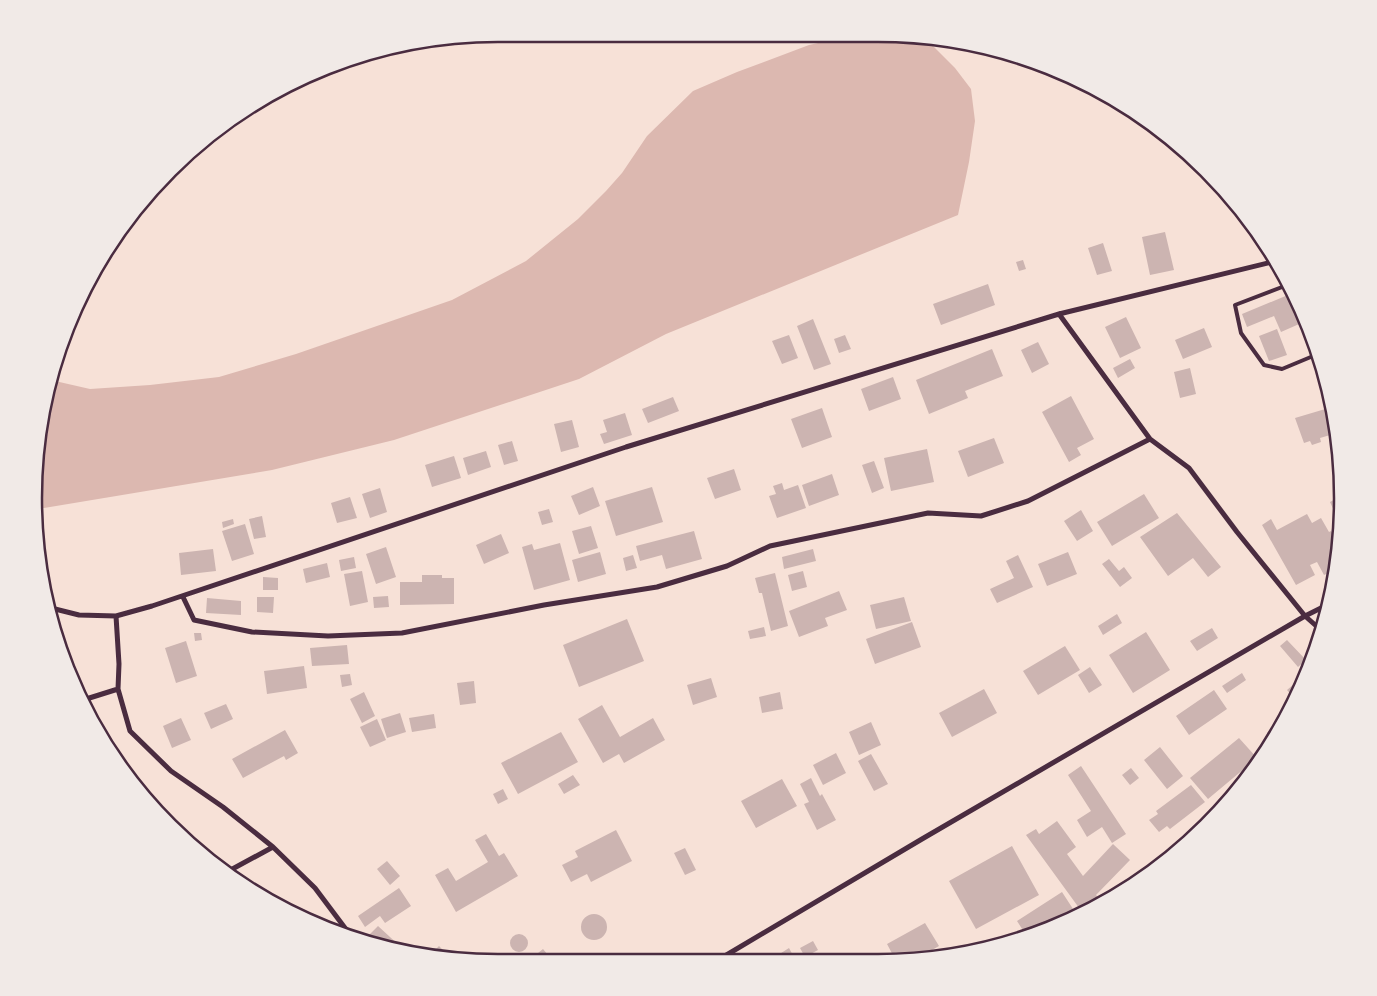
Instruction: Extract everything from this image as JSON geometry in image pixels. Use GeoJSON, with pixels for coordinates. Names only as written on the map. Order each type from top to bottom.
{"type":"FeatureCollection","features":[{"type":"Feature","properties":{"kind":"street"},"geometry":{"type":"LineString","coordinates":[[56,609],[79,615],[116,616],[152,606],[626,447],[1059,314],[1269,263]]}},
{"type":"Feature","properties":{"kind":"street"},"geometry":{"type":"LineString","coordinates":[[1059,314],[1150,439],[1189,468],[1237,532],[1305,616],[1316,626]]}},
{"type":"Feature","properties":{"kind":"street"},"geometry":{"type":"LineString","coordinates":[[183,596],[194,620],[252,632],[328,636],[402,633],[544,605],[657,586],[727,566],[770,546],[928,512],[981,516],[1028,501],[1150,439]]}},
{"type":"Feature","properties":{"kind":"street"},"geometry":{"type":"LineString","coordinates":[[728,954],[922,839],[1321,608]]}},
{"type":"Feature","properties":{"kind":"street"},"geometry":{"type":"LineString","coordinates":[[116,616],[119,664],[118,689],[130,731],[171,771],[223,807],[274,847],[315,888],[343,926]]}},
{"type":"Feature","properties":{"kind":"street"},"geometry":{"type":"LineString","coordinates":[[89,698],[118,689]]}},
{"type":"Feature","properties":{"kind":"street"},"geometry":{"type":"LineString","coordinates":[[234,869],[274,847]]}},
{"type":"Feature","properties":{"kind":"lane"},"geometry":{"type":"LineString","coordinates":[[1282,287],[1235,305],[1241,333],[1264,365],[1282,369],[1312,357]]}},
{"type":"Feature","properties":{"kind":"shaded area"},"geometry":{"type":"Polygon","coordinates":[[[823,42],[879,42],[932,45],[955,68],[971,89],[975,121],[958,215],[666,334],[579,379],[394,440],[272,470],[42,508],[46,439],[58,382],[90,389],[150,385],[219,377],[296,354],[452,300],[526,261],[578,219],[622,173],[647,136],[693,91],[809,45],[823,42]]]}},
{"type":"Feature","properties":{"kind":"building"},"geometry":{"type":"Polygon","coordinates":[[[1165,232],[1174,270],[1150,275],[1142,237],[1165,232]]]}},
{"type":"Feature","properties":{"kind":"building"},"geometry":{"type":"Polygon","coordinates":[[[1103,243],[1112,271],[1097,275],[1088,248],[1103,243]]]}},
{"type":"Feature","properties":{"kind":"building"},"geometry":{"type":"Polygon","coordinates":[[[1023,260],[1026,269],[1019,271],[1016,262],[1023,260]]]}},
{"type":"Feature","properties":{"kind":"building"},"geometry":{"type":"Polygon","coordinates":[[[988,284],[995,305],[941,325],[933,304],[988,284]]]}},
{"type":"Feature","properties":{"kind":"building"},"geometry":{"type":"Polygon","coordinates":[[[1287,295],[1300,324],[1281,332],[1274,316],[1247,327],[1242,314],[1287,295]]]}},
{"type":"Feature","properties":{"kind":"building"},"geometry":{"type":"Polygon","coordinates":[[[1126,317],[1141,348],[1120,358],[1105,327],[1126,317]]]}},
{"type":"Feature","properties":{"kind":"building"},"geometry":{"type":"Polygon","coordinates":[[[813,319],[831,364],[814,370],[797,326],[813,319]]]}},
{"type":"Feature","properties":{"kind":"building"},"geometry":{"type":"Polygon","coordinates":[[[1204,328],[1212,347],[1183,359],[1175,340],[1204,328]]]}},
{"type":"Feature","properties":{"kind":"building"},"geometry":{"type":"Polygon","coordinates":[[[1277,329],[1287,355],[1269,361],[1259,336],[1277,329]]]}},
{"type":"Feature","properties":{"kind":"building"},"geometry":{"type":"Polygon","coordinates":[[[789,335],[798,358],[782,364],[772,341],[789,335]]]}},
{"type":"Feature","properties":{"kind":"building"},"geometry":{"type":"Polygon","coordinates":[[[845,335],[851,349],[839,353],[834,339],[845,335]]]}},
{"type":"Feature","properties":{"kind":"building"},"geometry":{"type":"Polygon","coordinates":[[[1038,342],[1049,364],[1032,373],[1021,350],[1038,342]]]}},
{"type":"Feature","properties":{"kind":"building"},"geometry":{"type":"Polygon","coordinates":[[[992,349],[1003,376],[965,391],[968,398],[929,414],[916,380],[992,349]]]}},
{"type":"Feature","properties":{"kind":"building"},"geometry":{"type":"Polygon","coordinates":[[[1130,359],[1135,368],[1118,378],[1113,368],[1130,359]]]}},
{"type":"Feature","properties":{"kind":"building"},"geometry":{"type":"Polygon","coordinates":[[[1190,368],[1196,394],[1180,398],[1174,372],[1190,368]]]}},
{"type":"Feature","properties":{"kind":"building"},"geometry":{"type":"Polygon","coordinates":[[[893,377],[901,399],[869,411],[861,389],[893,377]]]}},
{"type":"Feature","properties":{"kind":"building"},"geometry":{"type":"Polygon","coordinates":[[[1071,396],[1094,439],[1077,448],[1081,455],[1069,462],[1042,412],[1071,396]]]}},
{"type":"Feature","properties":{"kind":"building"},"geometry":{"type":"Polygon","coordinates":[[[673,397],[679,411],[648,423],[642,409],[673,397]]]}},
{"type":"Feature","properties":{"kind":"building"},"geometry":{"type":"Polygon","coordinates":[[[822,408],[832,437],[802,448],[791,419],[822,408]]]}},
{"type":"Feature","properties":{"kind":"building"},"geometry":{"type":"Polygon","coordinates":[[[1326,409],[1330,435],[1320,438],[1321,442],[1312,445],[1310,441],[1304,443],[1295,418],[1326,409]]]}},
{"type":"Feature","properties":{"kind":"building"},"geometry":{"type":"Polygon","coordinates":[[[625,413],[632,435],[604,444],[600,434],[607,432],[603,420],[625,413]]]}},
{"type":"Feature","properties":{"kind":"building"},"geometry":{"type":"Polygon","coordinates":[[[572,420],[579,447],[561,452],[554,424],[572,420]]]}},
{"type":"Feature","properties":{"kind":"building"},"geometry":{"type":"Polygon","coordinates":[[[994,438],[1004,463],[968,477],[958,451],[994,438]]]}},
{"type":"Feature","properties":{"kind":"building"},"geometry":{"type":"Polygon","coordinates":[[[512,441],[518,461],[504,465],[498,445],[512,441]]]}},
{"type":"Feature","properties":{"kind":"building"},"geometry":{"type":"Polygon","coordinates":[[[927,449],[934,482],[891,491],[884,458],[927,449]]]}},
{"type":"Feature","properties":{"kind":"building"},"geometry":{"type":"Polygon","coordinates":[[[486,451],[491,467],[468,475],[463,458],[486,451]]]}},
{"type":"Feature","properties":{"kind":"building"},"geometry":{"type":"Polygon","coordinates":[[[454,456],[461,478],[432,487],[425,465],[454,456]]]}},
{"type":"Feature","properties":{"kind":"building"},"geometry":{"type":"Polygon","coordinates":[[[874,461],[884,488],[872,493],[862,465],[874,461]]]}},
{"type":"Feature","properties":{"kind":"building"},"geometry":{"type":"Polygon","coordinates":[[[734,469],[741,490],[715,499],[707,478],[734,469]]]}},
{"type":"Feature","properties":{"kind":"building"},"geometry":{"type":"Polygon","coordinates":[[[832,474],[839,495],[809,506],[802,485],[832,474]]]}},
{"type":"Feature","properties":{"kind":"building"},"geometry":{"type":"Polygon","coordinates":[[[782,483],[784,490],[798,485],[806,508],[777,518],[769,496],[776,494],[773,486],[782,483]]]}},
{"type":"Feature","properties":{"kind":"building"},"geometry":{"type":"Polygon","coordinates":[[[593,487],[600,506],[579,515],[571,496],[593,487]]]}},
{"type":"Feature","properties":{"kind":"building"},"geometry":{"type":"Polygon","coordinates":[[[652,487],[663,522],[616,536],[605,501],[652,487]]]}},
{"type":"Feature","properties":{"kind":"building"},"geometry":{"type":"Polygon","coordinates":[[[380,488],[387,512],[370,518],[362,494],[380,488]]]}},
{"type":"Feature","properties":{"kind":"building"},"geometry":{"type":"Polygon","coordinates":[[[1144,494],[1159,518],[1112,546],[1097,522],[1144,494]]]}},
{"type":"Feature","properties":{"kind":"building"},"geometry":{"type":"Polygon","coordinates":[[[350,497],[357,518],[337,523],[331,503],[350,497]]]}},
{"type":"Feature","properties":{"kind":"building"},"geometry":{"type":"Polygon","coordinates":[[[1334,500],[1334,511],[1330,502],[1334,500]]]}},
{"type":"Feature","properties":{"kind":"building"},"geometry":{"type":"Polygon","coordinates":[[[549,509],[553,522],[542,525],[538,512],[549,509]]]}},
{"type":"Feature","properties":{"kind":"building"},"geometry":{"type":"Polygon","coordinates":[[[1081,510],[1093,531],[1077,541],[1064,521],[1081,510]]]}},
{"type":"Feature","properties":{"kind":"building"},"geometry":{"type":"Polygon","coordinates":[[[1177,513],[1221,567],[1208,577],[1193,558],[1168,576],[1140,537],[1177,513]]]}},
{"type":"Feature","properties":{"kind":"building"},"geometry":{"type":"Polygon","coordinates":[[[1307,514],[1312,523],[1321,518],[1329,532],[1331,531],[1333,535],[1328,573],[1324,575],[1317,562],[1310,565],[1315,575],[1296,585],[1262,525],[1271,519],[1277,530],[1307,514]]]}},
{"type":"Feature","properties":{"kind":"building"},"geometry":{"type":"Polygon","coordinates":[[[262,516],[266,537],[254,539],[249,519],[262,516]]]}},
{"type":"Feature","properties":{"kind":"building"},"geometry":{"type":"Polygon","coordinates":[[[233,519],[234,524],[223,528],[222,522],[233,519]]]}},
{"type":"Feature","properties":{"kind":"building"},"geometry":{"type":"Polygon","coordinates":[[[245,524],[254,554],[232,561],[222,531],[245,524]]]}},
{"type":"Feature","properties":{"kind":"building"},"geometry":{"type":"Polygon","coordinates":[[[591,526],[598,548],[579,554],[572,531],[591,526]]]}},
{"type":"Feature","properties":{"kind":"building"},"geometry":{"type":"Polygon","coordinates":[[[694,531],[702,559],[666,569],[662,555],[640,561],[636,546],[694,531]]]}},
{"type":"Feature","properties":{"kind":"building"},"geometry":{"type":"Polygon","coordinates":[[[501,534],[509,553],[484,564],[476,545],[501,534]]]}},
{"type":"Feature","properties":{"kind":"building"},"geometry":{"type":"Polygon","coordinates":[[[560,543],[570,580],[534,590],[522,547],[532,544],[534,550],[560,543]]]}},
{"type":"Feature","properties":{"kind":"building"},"geometry":{"type":"Polygon","coordinates":[[[386,547],[396,577],[376,584],[366,554],[386,547]]]}},
{"type":"Feature","properties":{"kind":"building"},"geometry":{"type":"Polygon","coordinates":[[[213,549],[216,571],[181,575],[179,553],[213,549]]]}},
{"type":"Feature","properties":{"kind":"building"},"geometry":{"type":"Polygon","coordinates":[[[813,549],[816,561],[784,569],[782,557],[813,549]]]}},
{"type":"Feature","properties":{"kind":"building"},"geometry":{"type":"Polygon","coordinates":[[[600,552],[606,574],[578,582],[572,560],[600,552]]]}},
{"type":"Feature","properties":{"kind":"building"},"geometry":{"type":"Polygon","coordinates":[[[1068,552],[1077,574],[1047,586],[1038,564],[1068,552]]]}},
{"type":"Feature","properties":{"kind":"building"},"geometry":{"type":"Polygon","coordinates":[[[633,555],[637,568],[626,571],[623,558],[633,555]]]}},
{"type":"Feature","properties":{"kind":"building"},"geometry":{"type":"Polygon","coordinates":[[[1018,555],[1033,587],[997,603],[990,589],[1014,578],[1006,561],[1018,555]]]}},
{"type":"Feature","properties":{"kind":"building"},"geometry":{"type":"Polygon","coordinates":[[[354,557],[356,568],[341,571],[339,560],[354,557]]]}},
{"type":"Feature","properties":{"kind":"building"},"geometry":{"type":"Polygon","coordinates":[[[1109,559],[1119,571],[1124,567],[1132,578],[1120,587],[1102,564],[1109,559]]]}},
{"type":"Feature","properties":{"kind":"building"},"geometry":{"type":"Polygon","coordinates":[[[327,563],[330,577],[306,583],[303,569],[327,563]]]}},
{"type":"Feature","properties":{"kind":"building"},"geometry":{"type":"Polygon","coordinates":[[[362,571],[368,602],[350,606],[344,574],[362,571]]]}},
{"type":"Feature","properties":{"kind":"building"},"geometry":{"type":"Polygon","coordinates":[[[803,571],[807,587],[792,591],[788,575],[803,571]]]}},
{"type":"Feature","properties":{"kind":"building"},"geometry":{"type":"Polygon","coordinates":[[[775,573],[788,626],[771,631],[762,593],[759,593],[755,578],[775,573]]]}},
{"type":"Feature","properties":{"kind":"building"},"geometry":{"type":"Polygon","coordinates":[[[422,575],[442,575],[442,578],[454,578],[454,604],[400,605],[400,582],[422,582],[422,575]]]}},
{"type":"Feature","properties":{"kind":"building"},"geometry":{"type":"Polygon","coordinates":[[[263,577],[278,578],[278,590],[263,590],[263,577]]]}},
{"type":"Feature","properties":{"kind":"building"},"geometry":{"type":"Polygon","coordinates":[[[839,591],[847,610],[825,618],[828,626],[799,637],[789,611],[839,591]]]}},
{"type":"Feature","properties":{"kind":"building"},"geometry":{"type":"Polygon","coordinates":[[[388,596],[389,607],[374,608],[373,597],[388,596]]]}},
{"type":"Feature","properties":{"kind":"building"},"geometry":{"type":"Polygon","coordinates":[[[257,597],[274,597],[273,613],[257,612],[257,597]]]}},
{"type":"Feature","properties":{"kind":"building"},"geometry":{"type":"Polygon","coordinates":[[[904,597],[911,621],[876,629],[870,605],[904,597]]]}},
{"type":"Feature","properties":{"kind":"building"},"geometry":{"type":"Polygon","coordinates":[[[207,598],[241,601],[241,615],[206,613],[207,598]]]}},
{"type":"Feature","properties":{"kind":"building"},"geometry":{"type":"Polygon","coordinates":[[[1117,614],[1122,623],[1103,635],[1098,626],[1117,614]]]}},
{"type":"Feature","properties":{"kind":"building"},"geometry":{"type":"Polygon","coordinates":[[[627,619],[644,661],[579,687],[563,645],[627,619]]]}},
{"type":"Feature","properties":{"kind":"building"},"geometry":{"type":"Polygon","coordinates":[[[912,622],[921,647],[875,664],[866,639],[912,622]]]}},
{"type":"Feature","properties":{"kind":"building"},"geometry":{"type":"Polygon","coordinates":[[[764,627],[766,636],[750,639],[748,631],[764,627]]]}},
{"type":"Feature","properties":{"kind":"building"},"geometry":{"type":"Polygon","coordinates":[[[1212,628],[1218,638],[1197,651],[1190,641],[1212,628]]]}},
{"type":"Feature","properties":{"kind":"building"},"geometry":{"type":"Polygon","coordinates":[[[1146,632],[1170,670],[1133,693],[1109,655],[1146,632]]]}},
{"type":"Feature","properties":{"kind":"building"},"geometry":{"type":"Polygon","coordinates":[[[194,633],[201,633],[202,640],[195,641],[194,633]]]}},
{"type":"Feature","properties":{"kind":"building"},"geometry":{"type":"Polygon","coordinates":[[[1287,640],[1305,659],[1304,662],[1298,667],[1280,646],[1287,640]]]}},
{"type":"Feature","properties":{"kind":"building"},"geometry":{"type":"Polygon","coordinates":[[[186,641],[197,676],[176,683],[165,648],[186,641]]]}},
{"type":"Feature","properties":{"kind":"building"},"geometry":{"type":"Polygon","coordinates":[[[347,645],[349,664],[312,666],[310,648],[347,645]]]}},
{"type":"Feature","properties":{"kind":"building"},"geometry":{"type":"Polygon","coordinates":[[[1065,646],[1080,670],[1038,695],[1023,671],[1065,646]]]}},
{"type":"Feature","properties":{"kind":"building"},"geometry":{"type":"Polygon","coordinates":[[[304,666],[307,688],[267,694],[264,671],[304,666]]]}},
{"type":"Feature","properties":{"kind":"building"},"geometry":{"type":"Polygon","coordinates":[[[1090,667],[1102,685],[1089,693],[1078,675],[1090,667]]]}},
{"type":"Feature","properties":{"kind":"building"},"geometry":{"type":"Polygon","coordinates":[[[1242,673],[1246,680],[1227,693],[1222,686],[1242,673]]]}},
{"type":"Feature","properties":{"kind":"building"},"geometry":{"type":"Polygon","coordinates":[[[350,674],[352,685],[342,687],[340,675],[350,674]]]}},
{"type":"Feature","properties":{"kind":"building"},"geometry":{"type":"Polygon","coordinates":[[[711,678],[717,697],[693,705],[687,685],[711,678]]]}},
{"type":"Feature","properties":{"kind":"building"},"geometry":{"type":"Polygon","coordinates":[[[474,681],[476,703],[460,705],[457,683],[474,681]]]}},
{"type":"Feature","properties":{"kind":"building"},"geometry":{"type":"Polygon","coordinates":[[[1295,683],[1290,694],[1287,690],[1295,683]]]}},
{"type":"Feature","properties":{"kind":"building"},"geometry":{"type":"Polygon","coordinates":[[[984,689],[997,713],[952,737],[939,713],[984,689]]]}},
{"type":"Feature","properties":{"kind":"building"},"geometry":{"type":"Polygon","coordinates":[[[1214,690],[1227,709],[1189,735],[1176,716],[1214,690]]]}},
{"type":"Feature","properties":{"kind":"building"},"geometry":{"type":"Polygon","coordinates":[[[364,692],[375,716],[362,723],[350,699],[364,692]]]}},
{"type":"Feature","properties":{"kind":"building"},"geometry":{"type":"Polygon","coordinates":[[[780,692],[783,709],[762,713],[759,697],[780,692]]]}},
{"type":"Feature","properties":{"kind":"building"},"geometry":{"type":"Polygon","coordinates":[[[226,704],[233,719],[211,729],[204,713],[226,704]]]}},
{"type":"Feature","properties":{"kind":"building"},"geometry":{"type":"Polygon","coordinates":[[[602,705],[620,737],[653,718],[665,740],[624,763],[619,754],[603,763],[578,719],[602,705]]]}},
{"type":"Feature","properties":{"kind":"building"},"geometry":{"type":"Polygon","coordinates":[[[400,713],[406,732],[387,738],[381,719],[400,713]]]}},
{"type":"Feature","properties":{"kind":"building"},"geometry":{"type":"Polygon","coordinates":[[[434,714],[436,728],[412,732],[409,718],[434,714]]]}},
{"type":"Feature","properties":{"kind":"building"},"geometry":{"type":"Polygon","coordinates":[[[181,718],[191,740],[172,748],[163,726],[181,718]]]}},
{"type":"Feature","properties":{"kind":"building"},"geometry":{"type":"Polygon","coordinates":[[[377,719],[386,740],[370,747],[360,727],[377,719]]]}},
{"type":"Feature","properties":{"kind":"building"},"geometry":{"type":"Polygon","coordinates":[[[871,722],[881,745],[859,755],[849,732],[871,722]]]}},
{"type":"Feature","properties":{"kind":"building"},"geometry":{"type":"Polygon","coordinates":[[[285,730],[298,753],[286,760],[284,756],[243,778],[232,759],[285,730]]]}},
{"type":"Feature","properties":{"kind":"building"},"geometry":{"type":"Polygon","coordinates":[[[561,732],[578,762],[518,794],[501,763],[561,732]]]}},
{"type":"Feature","properties":{"kind":"building"},"geometry":{"type":"Polygon","coordinates":[[[1239,738],[1255,755],[1246,768],[1208,799],[1190,778],[1239,738]]]}},
{"type":"Feature","properties":{"kind":"building"},"geometry":{"type":"Polygon","coordinates":[[[1160,747],[1183,776],[1167,789],[1144,760],[1160,747]]]}},
{"type":"Feature","properties":{"kind":"building"},"geometry":{"type":"Polygon","coordinates":[[[836,753],[846,773],[823,785],[813,765],[836,753]]]}},
{"type":"Feature","properties":{"kind":"building"},"geometry":{"type":"Polygon","coordinates":[[[871,754],[888,784],[874,791],[858,761],[871,754]]]}},
{"type":"Feature","properties":{"kind":"building"},"geometry":{"type":"Polygon","coordinates":[[[1081,766],[1126,834],[1112,843],[1102,827],[1087,837],[1077,820],[1091,811],[1068,775],[1081,766]]]}},
{"type":"Feature","properties":{"kind":"building"},"geometry":{"type":"Polygon","coordinates":[[[1131,768],[1139,778],[1130,785],[1122,775],[1131,768]]]}},
{"type":"Feature","properties":{"kind":"building"},"geometry":{"type":"Polygon","coordinates":[[[573,775],[580,785],[564,794],[558,784],[573,775]]]}},
{"type":"Feature","properties":{"kind":"building"},"geometry":{"type":"Polygon","coordinates":[[[811,778],[836,820],[817,830],[804,804],[809,802],[800,784],[811,778]]]}},
{"type":"Feature","properties":{"kind":"building"},"geometry":{"type":"Polygon","coordinates":[[[782,779],[797,806],[756,828],[741,801],[782,779]]]}},
{"type":"Feature","properties":{"kind":"building"},"geometry":{"type":"Polygon","coordinates":[[[1191,785],[1205,802],[1170,829],[1167,826],[1159,832],[1149,820],[1158,814],[1156,811],[1191,785]]]}},
{"type":"Feature","properties":{"kind":"building"},"geometry":{"type":"Polygon","coordinates":[[[503,789],[508,799],[498,804],[493,794],[503,789]]]}},
{"type":"Feature","properties":{"kind":"building"},"geometry":{"type":"Polygon","coordinates":[[[1057,821],[1076,847],[1067,854],[1083,876],[1113,844],[1130,860],[1096,895],[1098,897],[1079,908],[1026,835],[1036,829],[1039,834],[1057,821]]]}},
{"type":"Feature","properties":{"kind":"building"},"geometry":{"type":"Polygon","coordinates":[[[616,830],[632,861],[591,882],[587,874],[571,882],[562,865],[578,857],[575,851],[616,830]]]}},
{"type":"Feature","properties":{"kind":"building"},"geometry":{"type":"Polygon","coordinates":[[[486,834],[499,856],[504,853],[518,876],[456,912],[435,875],[448,868],[456,881],[488,862],[475,840],[486,834]]]}},
{"type":"Feature","properties":{"kind":"building"},"geometry":{"type":"Polygon","coordinates":[[[1012,846],[1039,895],[976,929],[949,881],[1012,846]]]}},
{"type":"Feature","properties":{"kind":"building"},"geometry":{"type":"Polygon","coordinates":[[[685,848],[696,870],[685,875],[674,853],[685,848]]]}},
{"type":"Feature","properties":{"kind":"building"},"geometry":{"type":"Polygon","coordinates":[[[387,861],[400,876],[390,885],[377,869],[387,861]]]}},
{"type":"Feature","properties":{"kind":"building"},"geometry":{"type":"Polygon","coordinates":[[[399,888],[411,906],[385,923],[380,916],[365,927],[358,916],[399,888]]]}},
{"type":"Feature","properties":{"kind":"building"},"geometry":{"type":"Polygon","coordinates":[[[1062,892],[1074,910],[1023,930],[1017,921],[1062,892]]]}},
{"type":"Feature","properties":{"kind":"building"},"geometry":{"type":"Polygon","coordinates":[[[594,914],[603,918],[607,927],[603,936],[594,940],[585,936],[581,927],[585,918],[594,914]]]}},
{"type":"Feature","properties":{"kind":"building"},"geometry":{"type":"Polygon","coordinates":[[[925,923],[939,946],[931,951],[892,954],[887,944],[925,923]]]}},
{"type":"Feature","properties":{"kind":"building"},"geometry":{"type":"Polygon","coordinates":[[[378,926],[395,942],[380,938],[369,935],[378,926]]]}},
{"type":"Feature","properties":{"kind":"building"},"geometry":{"type":"Polygon","coordinates":[[[519,934],[525,937],[528,943],[525,949],[519,952],[513,949],[510,943],[513,937],[519,934]]]}},
{"type":"Feature","properties":{"kind":"building"},"geometry":{"type":"Polygon","coordinates":[[[813,941],[818,950],[811,954],[803,954],[800,948],[813,941]]]}},
{"type":"Feature","properties":{"kind":"building"},"geometry":{"type":"Polygon","coordinates":[[[439,946],[443,950],[439,950],[436,949],[439,946]]]}},
{"type":"Feature","properties":{"kind":"building"},"geometry":{"type":"Polygon","coordinates":[[[789,948],[792,954],[780,954],[789,948]]]}},
{"type":"Feature","properties":{"kind":"building"},"geometry":{"type":"Polygon","coordinates":[[[543,949],[547,954],[537,954],[543,949]]]}}]}
